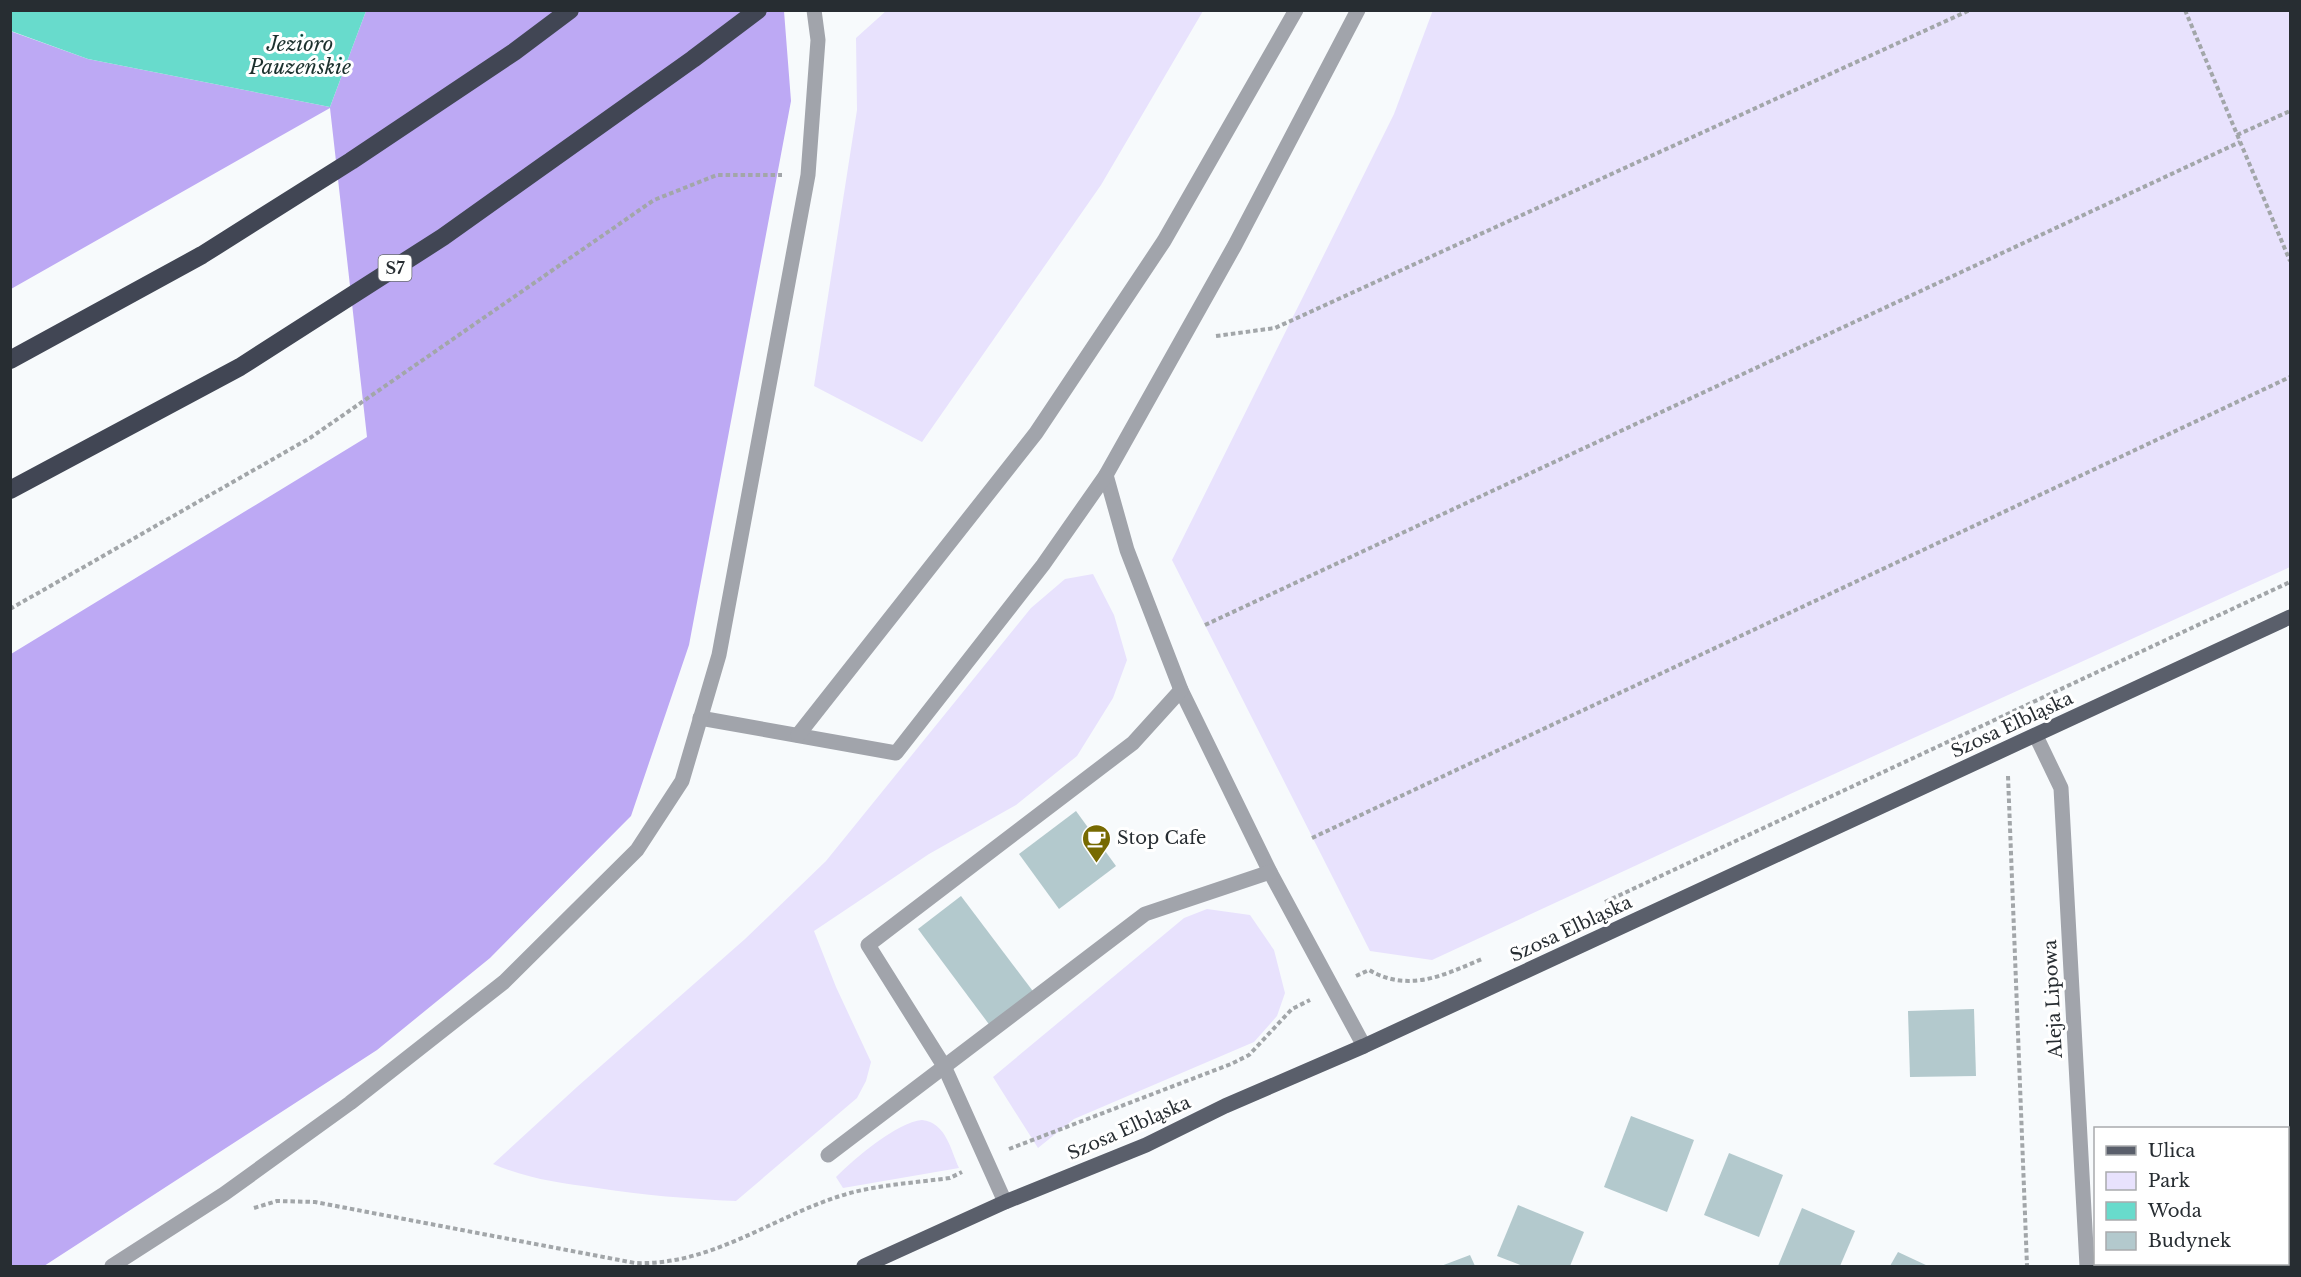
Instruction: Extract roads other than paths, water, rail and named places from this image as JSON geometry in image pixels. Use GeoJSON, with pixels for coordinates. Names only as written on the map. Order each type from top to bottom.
{"type":"FeatureCollection","features":[{"type":"Feature","properties":{"kind":"highway"},"geometry":{"type":"LineString","coordinates":[[10,360],[202,255],[361,155],[514,52],[570,10]]}},
{"type":"Feature","properties":{"kind":"highway","name":"S7"},"geometry":{"type":"LineString","coordinates":[[10,490],[240,368],[443,237],[758,10]]}},
{"type":"Feature","properties":{"kind":"main road","name":"Szosa Elbląska"},"geometry":{"type":"LineString","coordinates":[[864,1266],[1005,1202],[1146,1145],[1226,1106],[1364,1046],[2290,617]]}},
{"type":"Feature","properties":{"kind":"street"},"geometry":{"type":"LineString","coordinates":[[113,1266],[224,1194],[350,1103],[504,982],[637,850],[682,781],[723,632],[808,175],[818,40],[814,10]]}},
{"type":"Feature","properties":{"kind":"street"},"geometry":{"type":"LineString","coordinates":[[798,735],[1036,433],[1164,241],[1296,10]]}},
{"type":"Feature","properties":{"kind":"street"},"geometry":{"type":"LineString","coordinates":[[700,718],[896,753],[1043,565],[1106,475],[1235,245],[1358,10]]}},
{"type":"Feature","properties":{"kind":"street"},"geometry":{"type":"LineString","coordinates":[[1106,475],[1127,550],[1181,690],[1270,872],[1364,1046]]}},
{"type":"Feature","properties":{"kind":"street"},"geometry":{"type":"LineString","coordinates":[[1005,1202],[944,1066],[868,945],[1133,743],[1181,690]]}},
{"type":"Feature","properties":{"kind":"street","name":"Aleja Lipowa"},"geometry":{"type":"LineString","coordinates":[[2036,736],[2061,788],[2087,1266]]}},
{"type":"Feature","properties":{"kind":"street"},"geometry":{"type":"LineString","coordinates":[[828,1155],[1145,914],[1270,872]]}},
{"type":"Feature","properties":{"kind":"water","name":"Jezioro Pauzeńskie"},"geometry":{"type":"Polygon","coordinates":[[[10,11],[366,11],[330,107],[88,59],[11,31],[10,11]]]}},
{"type":"Feature","properties":{"kind":"place","name":"Stop Cafe"},"geometry":{"type":"Point","coordinates":[1096,864]}}]}
